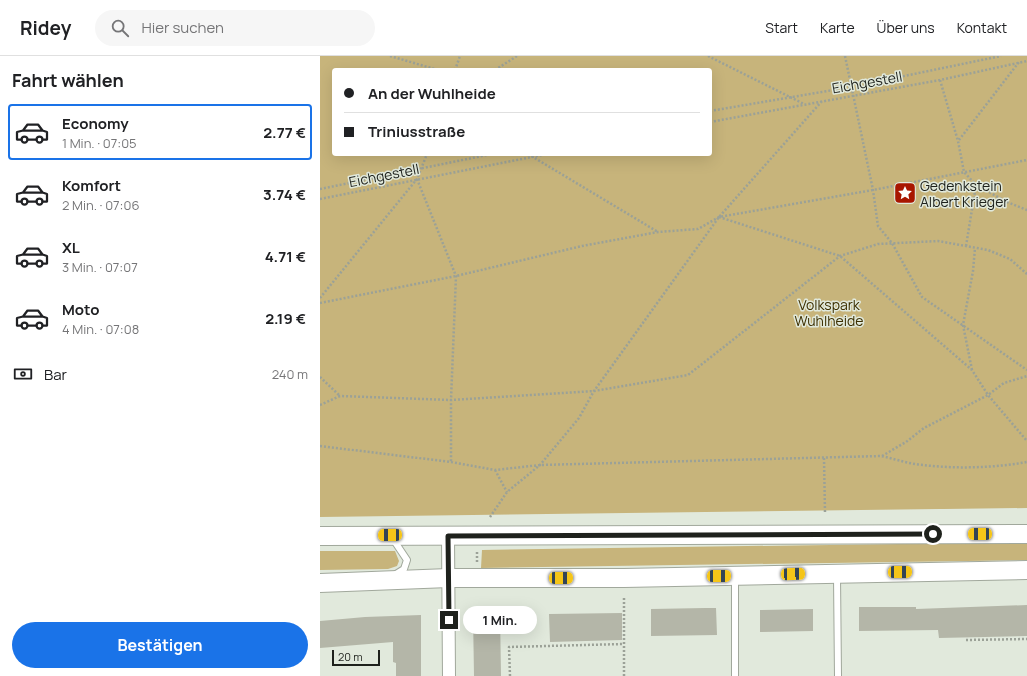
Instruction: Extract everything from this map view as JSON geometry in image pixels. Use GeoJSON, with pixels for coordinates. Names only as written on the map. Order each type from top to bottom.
{"type":"FeatureCollection","features":[{"type":"Feature","properties":{"kind":"main road"},"geometry":{"type":"LineString","coordinates":[[320,536],[1027,534]]}},
{"type":"Feature","properties":{"kind":"main road"},"geometry":{"type":"LineString","coordinates":[[320,582],[449,578],[735,576],[1027,570]]}},
{"type":"Feature","properties":{"kind":"street"},"geometry":{"type":"LineString","coordinates":[[448,536],[449,676]]}},
{"type":"Feature","properties":{"kind":"lane"},"geometry":{"type":"LineString","coordinates":[[386,580],[404,569],[407,560],[390,535]]}},
{"type":"Feature","properties":{"kind":"lane"},"geometry":{"type":"LineString","coordinates":[[837,573],[838,676]]}},
{"type":"Feature","properties":{"kind":"lane"},"geometry":{"type":"LineString","coordinates":[[735,576],[735,676]]}},
{"type":"Feature","properties":{"kind":"path"},"geometry":{"type":"LineString","coordinates":[[390,56],[431,68]]}},
{"type":"Feature","properties":{"kind":"path"},"geometry":{"type":"LineString","coordinates":[[456,68],[460,56]]}},
{"type":"Feature","properties":{"kind":"path"},"geometry":{"type":"LineString","coordinates":[[497,68],[517,56]]}},
{"type":"Feature","properties":{"kind":"path"},"geometry":{"type":"LineString","coordinates":[[708,56],[804,104]]}},
{"type":"Feature","properties":{"kind":"path"},"geometry":{"type":"LineString","coordinates":[[845,56],[873,190],[878,226],[892,243],[922,297],[963,324],[1027,370]]}},
{"type":"Feature","properties":{"kind":"path"},"geometry":{"type":"LineString","coordinates":[[712,111],[851,86],[1001,56]]}},
{"type":"Feature","properties":{"kind":"path","name":"Eichgestell"},"geometry":{"type":"LineString","coordinates":[[712,122],[823,100],[940,80],[1027,61]]}},
{"type":"Feature","properties":{"kind":"path"},"geometry":{"type":"LineString","coordinates":[[958,141],[1019,62]]}},
{"type":"Feature","properties":{"kind":"path"},"geometry":{"type":"LineString","coordinates":[[940,80],[958,141],[964,172],[976,185],[1007,202],[1027,210]]}},
{"type":"Feature","properties":{"kind":"path"},"geometry":{"type":"LineString","coordinates":[[490,517],[507,492],[540,465],[579,418],[594,391],[719,217],[823,100]]}},
{"type":"Feature","properties":{"kind":"path"},"geometry":{"type":"LineString","coordinates":[[320,298],[417,179],[426,156]]}},
{"type":"Feature","properties":{"kind":"path"},"geometry":{"type":"LineString","coordinates":[[320,189],[483,156]]}},
{"type":"Feature","properties":{"kind":"path","name":"Eichgestell"},"geometry":{"type":"LineString","coordinates":[[320,198],[538,156]]}},
{"type":"Feature","properties":{"kind":"path"},"geometry":{"type":"LineString","coordinates":[[534,157],[658,232]]}},
{"type":"Feature","properties":{"kind":"path"},"geometry":{"type":"LineString","coordinates":[[320,303],[456,276],[582,246],[658,232],[698,228],[719,217],[873,190],[1027,160]]}},
{"type":"Feature","properties":{"kind":"path"},"geometry":{"type":"LineString","coordinates":[[417,179],[456,276],[450,462]]}},
{"type":"Feature","properties":{"kind":"path"},"geometry":{"type":"LineString","coordinates":[[966,246],[976,185]]}},
{"type":"Feature","properties":{"kind":"path"},"geometry":{"type":"LineString","coordinates":[[719,217],[840,256],[972,370],[988,395],[1027,441]]}},
{"type":"Feature","properties":{"kind":"path"},"geometry":{"type":"LineString","coordinates":[[320,405],[340,396],[451,400],[594,391],[688,375],[840,256],[878,244],[938,241],[988,250],[1010,259],[1027,274]]}},
{"type":"Feature","properties":{"kind":"path"},"geometry":{"type":"LineString","coordinates":[[972,370],[963,324],[973,271],[975,248]]}},
{"type":"Feature","properties":{"kind":"path"},"geometry":{"type":"LineString","coordinates":[[881,456],[906,442],[924,428],[988,395],[1004,383],[1027,376]]}},
{"type":"Feature","properties":{"kind":"path"},"geometry":{"type":"LineString","coordinates":[[320,377],[340,396]]}},
{"type":"Feature","properties":{"kind":"path"},"geometry":{"type":"LineString","coordinates":[[320,446],[450,462],[495,470],[540,465],[881,456],[922,465],[964,467],[1011,465],[1027,462]]}},
{"type":"Feature","properties":{"kind":"path"},"geometry":{"type":"LineString","coordinates":[[824,458],[825,513]]}},
{"type":"Feature","properties":{"kind":"path"},"geometry":{"type":"LineString","coordinates":[[495,470],[507,492]]}},
{"type":"Feature","properties":{"kind":"path"},"geometry":{"type":"LineString","coordinates":[[477,550],[477,569]]}},
{"type":"Feature","properties":{"kind":"path"},"geometry":{"type":"LineString","coordinates":[[624,596],[624,676]]}},
{"type":"Feature","properties":{"kind":"path"},"geometry":{"type":"LineString","coordinates":[[966,640],[1027,639]]}},
{"type":"Feature","properties":{"kind":"path"},"geometry":{"type":"LineString","coordinates":[[510,676],[509,648],[623,644]]}},
{"type":"Feature","properties":{"kind":"green space","name":"Volkspark Wuhlheide"},"geometry":{"type":"Polygon","coordinates":[[[320,56],[1027,56],[1027,508],[320,517],[320,56]]]}},
{"type":"Feature","properties":{"kind":"green space"},"geometry":{"type":"Polygon","coordinates":[[[1027,542],[1027,560],[481,568],[482,550],[1027,542]]]}},
{"type":"Feature","properties":{"kind":"green space"},"geometry":{"type":"Polygon","coordinates":[[[320,551],[395,551],[399,561],[397,566],[388,569],[320,570],[320,551]]]}},
{"type":"Feature","properties":{"kind":"building"},"geometry":{"type":"Polygon","coordinates":[[[1027,605],[1027,636],[939,638],[938,630],[859,631],[859,607],[916,607],[916,609],[1027,605]]]}},
{"type":"Feature","properties":{"kind":"building"},"geometry":{"type":"Polygon","coordinates":[[[716,608],[717,635],[651,636],[651,609],[716,608]]]}},
{"type":"Feature","properties":{"kind":"building"},"geometry":{"type":"Polygon","coordinates":[[[813,609],[813,631],[760,632],[760,610],[813,609]]]}},
{"type":"Feature","properties":{"kind":"building"},"geometry":{"type":"Polygon","coordinates":[[[500,613],[501,676],[474,676],[473,614],[500,613]]]}},
{"type":"Feature","properties":{"kind":"building"},"geometry":{"type":"Polygon","coordinates":[[[622,613],[622,640],[550,642],[549,614],[622,613]]]}},
{"type":"Feature","properties":{"kind":"building"},"geometry":{"type":"Polygon","coordinates":[[[421,615],[421,676],[396,676],[396,663],[393,662],[393,642],[320,648],[320,621],[365,617],[421,615]]]}},
{"type":"Feature","properties":{"kind":"place","name":"Gedenkstein Albert Krieger"},"geometry":{"type":"Point","coordinates":[905,193]}},
{"type":"Feature","properties":{"kind":"route"},"geometry":{"type":"LineString","coordinates":[[449,620],[448,536],[933,534]]}}]}
